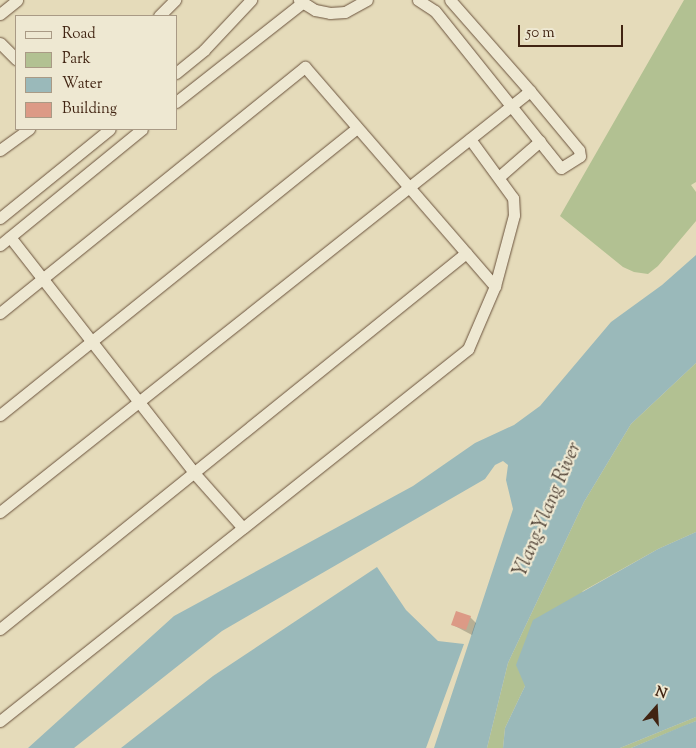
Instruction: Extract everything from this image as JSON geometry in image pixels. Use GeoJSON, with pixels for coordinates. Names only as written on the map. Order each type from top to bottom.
{"type":"FeatureCollection","features":[{"type":"Feature","properties":{"kind":"street"},"geometry":{"type":"LineString","coordinates":[[0,14],[17,0]]}},
{"type":"Feature","properties":{"kind":"street"},"geometry":{"type":"LineString","coordinates":[[160,15],[175,0]]}},
{"type":"Feature","properties":{"kind":"street"},"geometry":{"type":"LineString","coordinates":[[178,71],[204,50],[251,0]]}},
{"type":"Feature","properties":{"kind":"street"},"geometry":{"type":"LineString","coordinates":[[178,100],[300,1],[330,13],[345,12],[367,0]]}},
{"type":"Feature","properties":{"kind":"street"},"geometry":{"type":"LineString","coordinates":[[418,0],[435,11],[562,168],[580,154],[530,91],[450,0]]}},
{"type":"Feature","properties":{"kind":"street"},"geometry":{"type":"LineString","coordinates":[[0,43],[15,58]]}},
{"type":"Feature","properties":{"kind":"street"},"geometry":{"type":"LineString","coordinates":[[0,313],[305,67],[495,286]]}},
{"type":"Feature","properties":{"kind":"street"},"geometry":{"type":"LineString","coordinates":[[0,512],[140,403],[530,91]]}},
{"type":"Feature","properties":{"kind":"street"},"geometry":{"type":"LineString","coordinates":[[0,415],[357,128]]}},
{"type":"Feature","properties":{"kind":"street"},"geometry":{"type":"LineString","coordinates":[[0,150],[28,130]]}},
{"type":"Feature","properties":{"kind":"street"},"geometry":{"type":"LineString","coordinates":[[0,218],[109,130]]}},
{"type":"Feature","properties":{"kind":"street"},"geometry":{"type":"LineString","coordinates":[[0,245],[105,157],[141,130]]}},
{"type":"Feature","properties":{"kind":"street"},"geometry":{"type":"LineString","coordinates":[[0,721],[468,349],[495,286],[514,215],[512,198],[500,176],[470,139]]}},
{"type":"Feature","properties":{"kind":"street"},"geometry":{"type":"LineString","coordinates":[[500,176],[540,141]]}},
{"type":"Feature","properties":{"kind":"street"},"geometry":{"type":"LineString","coordinates":[[93,143],[105,157]]}},
{"type":"Feature","properties":{"kind":"street"},"geometry":{"type":"LineString","coordinates":[[10,237],[195,474],[243,528]]}},
{"type":"Feature","properties":{"kind":"street"},"geometry":{"type":"LineString","coordinates":[[0,629],[195,474],[466,253]]}},
{"type":"Feature","properties":{"kind":"green space"},"geometry":{"type":"Polygon","coordinates":[[[684,0],[696,0],[696,182],[691,185],[696,192],[696,221],[658,266],[648,274],[634,272],[623,267],[560,216],[684,0]]]}},
{"type":"Feature","properties":{"kind":"green space"},"geometry":{"type":"Polygon","coordinates":[[[696,363],[696,532],[658,549],[583,591],[525,686],[505,728],[503,748],[487,748],[508,663],[584,502],[631,424],[696,363]]]}},
{"type":"Feature","properties":{"kind":"green space"},"geometry":{"type":"Polygon","coordinates":[[[696,717],[696,721],[631,748],[620,748],[696,717]]]}},
{"type":"Feature","properties":{"kind":"water","name":"Ylang-Ylang River"},"geometry":{"type":"Polygon","coordinates":[[[696,255],[696,363],[631,424],[584,502],[508,663],[487,748],[434,748],[513,509],[506,480],[508,465],[503,461],[495,465],[485,479],[222,631],[74,748],[28,748],[174,616],[413,486],[475,443],[514,425],[540,406],[611,322],[662,285],[696,255]]]}},
{"type":"Feature","properties":{"kind":"water"},"geometry":{"type":"Polygon","coordinates":[[[696,532],[696,717],[620,748],[503,748],[505,728],[525,686],[516,665],[533,620],[658,549],[696,532]]]}},
{"type":"Feature","properties":{"kind":"water"},"geometry":{"type":"Polygon","coordinates":[[[377,567],[406,610],[438,641],[464,644],[426,748],[121,748],[213,676],[377,567]]]}},
{"type":"Feature","properties":{"kind":"water"},"geometry":{"type":"Polygon","coordinates":[[[696,721],[696,748],[631,748],[683,726],[696,721]]]}},
{"type":"Feature","properties":{"kind":"building"},"geometry":{"type":"Polygon","coordinates":[[[456,611],[471,616],[466,630],[451,625],[456,611]]]}}]}
